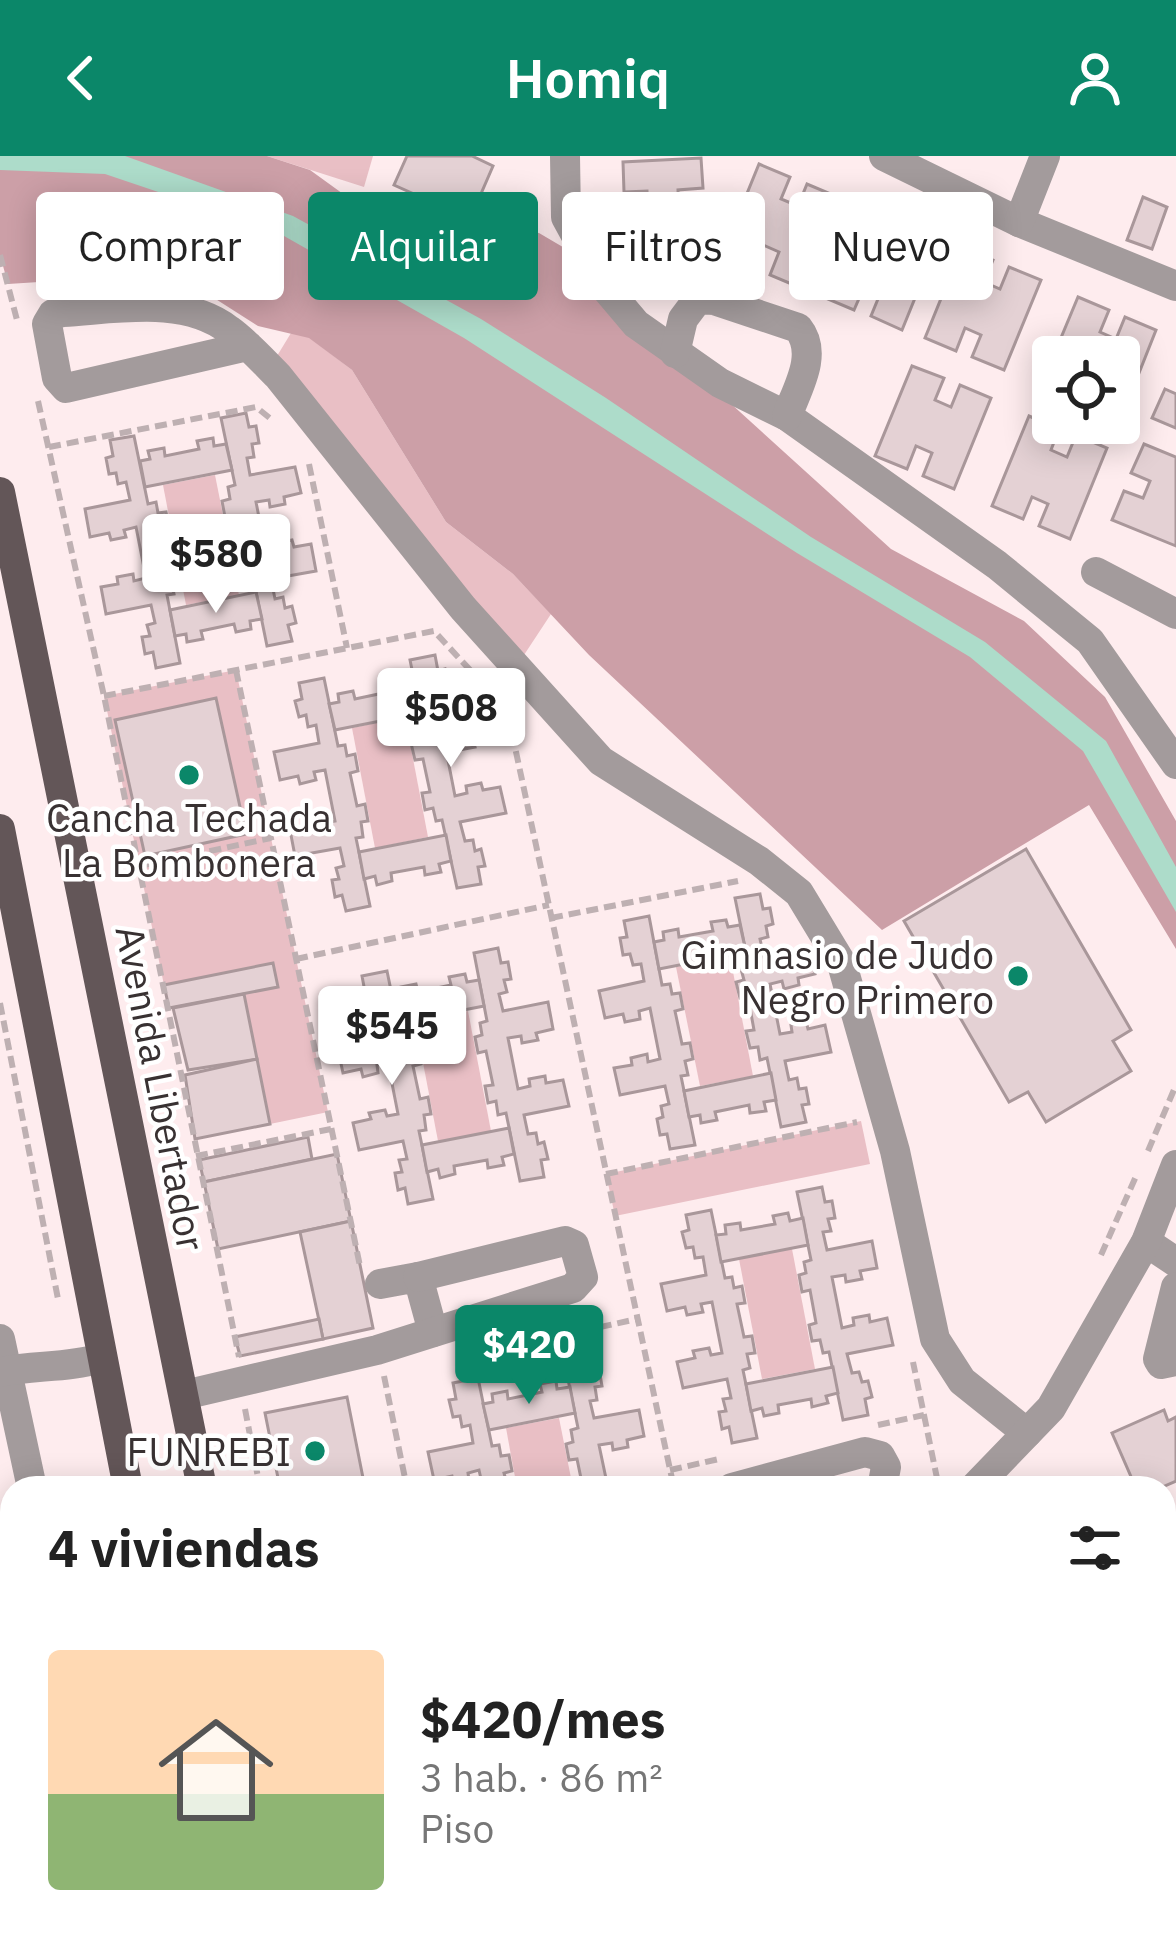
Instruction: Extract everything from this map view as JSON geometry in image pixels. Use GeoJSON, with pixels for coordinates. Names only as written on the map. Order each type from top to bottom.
{"type":"FeatureCollection","features":[{"type":"Feature","properties":{"kind":"main road","name":"Avenida Libertador"},"geometry":{"type":"LineString","coordinates":[[0,492],[200,1476]]}},
{"type":"Feature","properties":{"kind":"main road"},"geometry":{"type":"LineString","coordinates":[[0,829],[126,1476]]}},
{"type":"Feature","properties":{"kind":"street"},"geometry":{"type":"LineString","coordinates":[[565,156],[566,217],[578,246],[636,324],[720,383],[787,416],[998,565],[1090,641],[1172,747]]}},
{"type":"Feature","properties":{"kind":"street"},"geometry":{"type":"LineString","coordinates":[[884,156],[1019,222],[1176,286]]}},
{"type":"Feature","properties":{"kind":"street"},"geometry":{"type":"LineString","coordinates":[[1019,222],[1045,156]]}},
{"type":"Feature","properties":{"kind":"street"},"geometry":{"type":"LineString","coordinates":[[675,353],[682,320],[698,299],[798,328],[805,337],[806,364],[787,416]]}},
{"type":"Feature","properties":{"kind":"street"},"geometry":{"type":"LineString","coordinates":[[248,346],[66,388],[57,378],[47,324],[53,314],[63,312],[182,308],[207,316],[248,346],[278,376],[463,608],[601,761],[759,861],[799,893],[842,964],[895,1150],[935,1340],[962,1381],[1027,1433]]}},
{"type":"Feature","properties":{"kind":"street"},"geometry":{"type":"LineString","coordinates":[[1096,572],[1176,614]]}},
{"type":"Feature","properties":{"kind":"street"},"geometry":{"type":"LineString","coordinates":[[986,1476],[1051,1408],[1146,1242],[1176,1165]]}},
{"type":"Feature","properties":{"kind":"street"},"geometry":{"type":"LineString","coordinates":[[184,1395],[245,1392],[382,1361],[433,1332],[578,1286],[583,1277],[576,1248],[568,1241],[372,1285]]}},
{"type":"Feature","properties":{"kind":"street"},"geometry":{"type":"LineString","coordinates":[[1146,1242],[1176,1262]]}},
{"type":"Feature","properties":{"kind":"street"},"geometry":{"type":"LineString","coordinates":[[418,1277],[433,1332]]}},
{"type":"Feature","properties":{"kind":"street"},"geometry":{"type":"LineString","coordinates":[[1176,1287],[1158,1359],[1161,1364],[1176,1361]]}},
{"type":"Feature","properties":{"kind":"street"},"geometry":{"type":"LineString","coordinates":[[0,1340],[29,1476]]}},
{"type":"Feature","properties":{"kind":"street"},"geometry":{"type":"LineString","coordinates":[[3,1371],[72,1366],[101,1358]]}},
{"type":"Feature","properties":{"kind":"street"},"geometry":{"type":"LineString","coordinates":[[776,1476],[865,1452],[880,1456],[884,1476]]}},
{"type":"Feature","properties":{"kind":"path"},"geometry":{"type":"LineString","coordinates":[[0,255],[18,325]]}},
{"type":"Feature","properties":{"kind":"path"},"geometry":{"type":"LineString","coordinates":[[34,386],[139,866],[258,1476]]}},
{"type":"Feature","properties":{"kind":"path"},"geometry":{"type":"LineString","coordinates":[[50,447],[256,407],[273,421]]}},
{"type":"Feature","properties":{"kind":"path"},"geometry":{"type":"LineString","coordinates":[[306,449],[347,648]]}},
{"type":"Feature","properties":{"kind":"path"},"geometry":{"type":"LineString","coordinates":[[104,696],[434,632],[507,710],[671,1476]]}},
{"type":"Feature","properties":{"kind":"path"},"geometry":{"type":"LineString","coordinates":[[236,670],[331,1129],[372,1285]]}},
{"type":"Feature","properties":{"kind":"path"},"geometry":{"type":"LineString","coordinates":[[139,866],[271,838]]}},
{"type":"Feature","properties":{"kind":"path"},"geometry":{"type":"LineString","coordinates":[[551,918],[758,878]]}},
{"type":"Feature","properties":{"kind":"path"},"geometry":{"type":"LineString","coordinates":[[296,959],[549,905]]}},
{"type":"Feature","properties":{"kind":"path"},"geometry":{"type":"LineString","coordinates":[[1095,1268],[1176,1085]]}},
{"type":"Feature","properties":{"kind":"path"},"geometry":{"type":"LineString","coordinates":[[606,1174],[861,1121]]}},
{"type":"Feature","properties":{"kind":"path"},"geometry":{"type":"LineString","coordinates":[[196,1156],[331,1129]]}},
{"type":"Feature","properties":{"kind":"path"},"geometry":{"type":"LineString","coordinates":[[453,1360],[638,1319]]}},
{"type":"Feature","properties":{"kind":"path"},"geometry":{"type":"LineString","coordinates":[[910,1347],[937,1476]]}},
{"type":"Feature","properties":{"kind":"path"},"geometry":{"type":"LineString","coordinates":[[382,1361],[405,1476]]}},
{"type":"Feature","properties":{"kind":"path"},"geometry":{"type":"LineString","coordinates":[[878,1425],[924,1415]]}},
{"type":"Feature","properties":{"kind":"path"},"geometry":{"type":"LineString","coordinates":[[670,1470],[739,1455]]}},
{"type":"Feature","properties":{"kind":"shaded area"},"geometry":{"type":"Polygon","coordinates":[[[0,156],[267,156],[310,170],[340,192],[308,192],[308,300],[538,300],[538,233],[562,247],[562,300],[627,300],[718,392],[891,549],[1024,621],[1105,697],[1176,821],[1176,949],[1089,805],[882,930],[589,655],[513,574],[446,522],[352,370],[309,338],[258,326],[217,300],[284,300],[284,192],[36,192],[36,282],[8,284],[0,255],[0,156]]]}},
{"type":"Feature","properties":{"kind":"shaded area"},"geometry":{"type":"Polygon","coordinates":[[[0,156],[125,156],[226,192],[158,192],[105,174],[0,170],[0,156]]]}},
{"type":"Feature","properties":{"kind":"shaded area"},"geometry":{"type":"Polygon","coordinates":[[[267,156],[373,156],[364,187],[267,156]]]}},
{"type":"Feature","properties":{"kind":"shaded area"},"geometry":{"type":"Polygon","coordinates":[[[284,213],[308,224],[308,250],[284,236],[284,213]]]}},
{"type":"Feature","properties":{"kind":"shaded area"},"geometry":{"type":"Polygon","coordinates":[[[397,300],[446,300],[481,319],[811,537],[985,642],[1106,741],[1176,867],[1176,912],[1083,751],[970,657],[797,553],[464,338],[397,300]]]}},
{"type":"Feature","properties":{"kind":"shaded area"},"geometry":{"type":"Polygon","coordinates":[[[291,333],[309,337],[352,370],[446,522],[513,574],[551,614],[524,655],[471,602],[277,356],[291,333]]]}},
{"type":"Feature","properties":{"kind":"shaded area"},"geometry":{"type":"Polygon","coordinates":[[[215,475],[239,595],[186,605],[163,485],[215,475]]]}},
{"type":"Feature","properties":{"kind":"shaded area"},"geometry":{"type":"Polygon","coordinates":[[[236,670],[328,1112],[270,1124],[244,994],[278,987],[273,964],[164,985],[104,696],[236,670]]]}},
{"type":"Feature","properties":{"kind":"shaded area"},"geometry":{"type":"Polygon","coordinates":[[[405,717],[428,837],[375,848],[352,728],[405,717]]]}},
{"type":"Feature","properties":{"kind":"shaded area"},"geometry":{"type":"Polygon","coordinates":[[[730,956],[753,1076],[700,1086],[676,967],[730,956]]]}},
{"type":"Feature","properties":{"kind":"shaded area"},"geometry":{"type":"Polygon","coordinates":[[[468,1011],[491,1131],[438,1141],[415,1021],[468,1011]]]}},
{"type":"Feature","properties":{"kind":"shaded area"},"geometry":{"type":"Polygon","coordinates":[[[861,1121],[870,1164],[615,1216],[606,1174],[861,1121]]]}},
{"type":"Feature","properties":{"kind":"shaded area"},"geometry":{"type":"Polygon","coordinates":[[[792,1249],[815,1369],[762,1379],[739,1259],[792,1249]]]}},
{"type":"Feature","properties":{"kind":"shaded area"},"geometry":{"type":"Polygon","coordinates":[[[559,1418],[571,1476],[515,1476],[506,1428],[559,1418]]]}},
{"type":"Feature","properties":{"kind":"building"},"geometry":{"type":"Polygon","coordinates":[[[407,156],[472,156],[493,166],[482,192],[410,192],[394,185],[407,156]]]}},
{"type":"Feature","properties":{"kind":"building"},"geometry":{"type":"Polygon","coordinates":[[[701,158],[703,188],[624,192],[623,162],[701,158]]]}},
{"type":"Feature","properties":{"kind":"building"},"geometry":{"type":"Polygon","coordinates":[[[759,164],[790,177],[781,199],[789,202],[789,283],[770,275],[779,252],[765,246],[765,192],[748,192],[759,164]]]}},
{"type":"Feature","properties":{"kind":"building"},"geometry":{"type":"Polygon","coordinates":[[[1143,197],[1167,207],[1152,249],[1127,240],[1143,197]]]}},
{"type":"Feature","properties":{"kind":"building"},"geometry":{"type":"Polygon","coordinates":[[[1009,267],[1041,280],[1004,370],[972,357],[981,335],[965,328],[956,351],[925,338],[940,300],[993,300],[993,286],[1000,289],[1009,267]]]}},
{"type":"Feature","properties":{"kind":"building"},"geometry":{"type":"Polygon","coordinates":[[[1078,297],[1109,310],[1100,332],[1109,336],[1062,336],[1078,297]]]}},
{"type":"Feature","properties":{"kind":"building"},"geometry":{"type":"Polygon","coordinates":[[[830,300],[858,300],[854,310],[830,300]]]}},
{"type":"Feature","properties":{"kind":"building"},"geometry":{"type":"Polygon","coordinates":[[[878,300],[914,300],[902,330],[871,316],[878,300]]]}},
{"type":"Feature","properties":{"kind":"building"},"geometry":{"type":"Polygon","coordinates":[[[1125,317],[1156,330],[1140,370],[1140,336],[1117,336],[1125,317]]]}},
{"type":"Feature","properties":{"kind":"building"},"geometry":{"type":"Polygon","coordinates":[[[912,366],[944,378],[935,400],[951,407],[960,385],[991,398],[954,489],[923,476],[932,453],[916,446],[907,469],[875,456],[912,366]]]}},
{"type":"Feature","properties":{"kind":"building"},"geometry":{"type":"Polygon","coordinates":[[[1165,389],[1176,394],[1176,428],[1152,418],[1165,389]]]}},
{"type":"Feature","properties":{"kind":"building"},"geometry":{"type":"Polygon","coordinates":[[[246,413],[249,427],[256,426],[259,443],[252,444],[254,457],[247,458],[250,475],[295,467],[301,493],[270,507],[269,500],[256,502],[266,553],[278,551],[276,543],[311,544],[316,571],[271,579],[275,599],[283,597],[285,608],[292,606],[296,623],[288,625],[292,641],[267,646],[253,577],[246,579],[243,566],[236,567],[232,550],[240,549],[233,516],[225,517],[222,501],[230,499],[228,487],[235,485],[221,418],[246,413]]]}},
{"type":"Feature","properties":{"kind":"building"},"geometry":{"type":"Polygon","coordinates":[[[1029,416],[1032,444],[1053,444],[1051,450],[1067,457],[1072,444],[1107,448],[1070,539],[1039,526],[1048,504],[1032,497],[1023,519],[992,506],[1029,416]]]}},
{"type":"Feature","properties":{"kind":"building"},"geometry":{"type":"Polygon","coordinates":[[[134,436],[148,504],[156,502],[158,513],[166,512],[169,528],[161,530],[168,563],[176,561],[179,578],[171,580],[174,594],[167,595],[180,663],[156,668],[153,652],[145,654],[142,637],[150,636],[147,625],[155,623],[151,605],[106,614],[101,587],[118,584],[117,577],[146,578],[136,527],[124,530],[126,537],[111,540],[109,533],[90,537],[85,509],[130,500],[126,482],[118,484],[116,473],[109,474],[106,458],[113,456],[110,440],[134,436]]]}},
{"type":"Feature","properties":{"kind":"building"},"geometry":{"type":"Polygon","coordinates":[[[213,438],[214,446],[226,444],[232,470],[145,487],[140,461],[150,459],[148,451],[164,448],[165,456],[199,449],[197,441],[213,438]]]}},
{"type":"Feature","properties":{"kind":"building"},"geometry":{"type":"Polygon","coordinates":[[[1144,444],[1176,457],[1176,546],[1112,520],[1124,491],[1143,498],[1150,481],[1131,473],[1144,444]]]}},
{"type":"Feature","properties":{"kind":"building"},"geometry":{"type":"Polygon","coordinates":[[[256,592],[262,619],[250,621],[251,629],[236,632],[234,624],[201,631],[203,639],[187,642],[186,634],[175,636],[170,610],[256,592]]]}},
{"type":"Feature","properties":{"kind":"building"},"geometry":{"type":"Polygon","coordinates":[[[435,655],[438,671],[445,669],[448,686],[441,687],[444,699],[436,701],[440,718],[485,709],[490,736],[473,740],[475,747],[459,750],[457,743],[445,745],[455,796],[467,793],[466,786],[481,783],[483,790],[500,787],[506,813],[460,822],[465,841],[473,840],[475,851],[481,849],[485,866],[478,867],[481,884],[457,888],[442,820],[436,821],[433,808],[425,810],[422,793],[430,792],[423,759],[415,760],[411,743],[419,742],[417,730],[424,728],[410,660],[435,655]]]}},
{"type":"Feature","properties":{"kind":"building"},"geometry":{"type":"Polygon","coordinates":[[[324,678],[338,746],[345,745],[347,756],[355,754],[358,771],[350,773],[357,806],[365,804],[368,821],[361,822],[363,837],[356,838],[370,906],[346,911],[342,895],[335,897],[332,880],[339,879],[336,868],[344,866],[340,848],[295,856],[290,830],[322,816],[324,823],[335,821],[325,770],[314,772],[316,780],[300,784],[298,776],[280,780],[274,752],[319,743],[316,725],[308,727],[306,715],[299,717],[295,701],[302,699],[299,683],[324,678]]]}},
{"type":"Feature","properties":{"kind":"building"},"geometry":{"type":"Polygon","coordinates":[[[402,681],[403,689],[416,687],[421,713],[335,730],[329,704],[339,702],[338,694],[353,691],[355,699],[388,692],[386,684],[402,681]]]}},
{"type":"Feature","properties":{"kind":"building"},"geometry":{"type":"Polygon","coordinates":[[[216,698],[246,834],[145,856],[115,720],[216,698]]]}},
{"type":"Feature","properties":{"kind":"building"},"geometry":{"type":"Polygon","coordinates":[[[446,835],[451,861],[439,864],[441,872],[425,875],[424,867],[391,873],[392,881],[377,885],[375,876],[364,879],[359,852],[446,835]]]}},
{"type":"Feature","properties":{"kind":"building","name":"Gimnasio de Judo Negro Primero"},"geometry":{"type":"Polygon","coordinates":[[[1026,849],[1131,1030],[1113,1041],[1131,1071],[1046,1122],[1028,1092],[1009,1102],[904,921],[1026,849]]]}},
{"type":"Feature","properties":{"kind":"building"},"geometry":{"type":"Polygon","coordinates":[[[760,894],[763,909],[770,908],[773,924],[766,926],[768,937],[760,939],[764,957],[809,948],[815,974],[798,978],[799,985],[784,989],[782,981],[770,984],[780,1034],[806,1021],[808,1029],[825,1025],[831,1052],[785,1061],[789,1080],[797,1078],[799,1089],[806,1088],[809,1104],[802,1105],[806,1122],[781,1127],[767,1058],[760,1060],[758,1047],[750,1048],[746,1031],[754,1030],[748,997],[740,998],[736,982],[744,980],[741,969],[749,967],[735,898],[760,894]]]}},
{"type":"Feature","properties":{"kind":"building"},"geometry":{"type":"Polygon","coordinates":[[[649,916],[662,985],[670,984],[672,994],[680,993],[683,1009],[675,1011],[682,1044],[690,1043],[693,1059],[685,1061],[688,1075],[681,1076],[695,1145],[670,1149],[667,1134],[660,1135],[657,1119],[663,1117],[661,1106],[669,1104],[665,1086],[620,1095],[614,1068],[632,1065],[631,1058],[647,1054],[648,1062],[660,1059],[650,1008],[639,1011],[640,1019],[625,1022],[623,1014],[605,1018],[599,991],[644,981],[641,964],[633,965],[630,954],[623,955],[620,938],[627,937],[624,921],[649,916]]]}},
{"type":"Feature","properties":{"kind":"building"},"geometry":{"type":"Polygon","coordinates":[[[726,920],[728,927],[740,925],[746,952],[659,969],[654,942],[664,940],[663,932],[678,929],[679,937],[713,931],[711,922],[726,920]]]}},
{"type":"Feature","properties":{"kind":"building"},"geometry":{"type":"Polygon","coordinates":[[[498,948],[501,963],[508,962],[511,979],[504,980],[507,992],[499,994],[503,1011],[548,1002],[553,1029],[536,1033],[538,1040],[522,1043],[521,1036],[508,1038],[518,1089],[530,1086],[529,1079],[563,1080],[569,1106],[524,1115],[528,1134],[536,1133],[538,1144],[544,1142],[548,1159],[541,1160],[544,1177],[520,1181],[506,1113],[498,1115],[496,1101],[488,1103],[485,1086],[493,1085],[486,1051],[478,1053],[475,1037],[482,1035],[480,1023],[487,1021],[474,953],[498,948]]]}},
{"type":"Feature","properties":{"kind":"building"},"geometry":{"type":"Polygon","coordinates":[[[273,963],[278,987],[169,1008],[164,985],[273,963]]]}},
{"type":"Feature","properties":{"kind":"building"},"geometry":{"type":"Polygon","coordinates":[[[387,971],[401,1039],[408,1038],[410,1049],[418,1047],[421,1064],[413,1066],[420,1099],[428,1097],[431,1114],[424,1115],[426,1130],[419,1131],[433,1199],[408,1204],[405,1188],[398,1190],[395,1173],[402,1172],[399,1160],[407,1159],[403,1141],[359,1150],[353,1123],[371,1119],[369,1113],[398,1114],[388,1063],[377,1065],[378,1073],[363,1077],[361,1069],[343,1073],[337,1045],[383,1036],[379,1018],[371,1020],[369,1008],[362,1010],[358,993],[365,992],[362,976],[387,971]]]}},
{"type":"Feature","properties":{"kind":"building"},"geometry":{"type":"Polygon","coordinates":[[[465,974],[467,982],[479,980],[484,1006],[397,1023],[392,997],[402,995],[401,987],[416,984],[418,992],[451,985],[449,977],[465,974]]]}},
{"type":"Feature","properties":{"kind":"building"},"geometry":{"type":"Polygon","coordinates":[[[244,994],[257,1059],[188,1070],[173,1008],[244,994]]]}},
{"type":"Feature","properties":{"kind":"building"},"geometry":{"type":"Polygon","coordinates":[[[257,1059],[270,1124],[195,1139],[185,1075],[257,1059]]]}},
{"type":"Feature","properties":{"kind":"building"},"geometry":{"type":"Polygon","coordinates":[[[771,1073],[776,1100],[764,1102],[766,1111],[750,1113],[749,1105],[715,1112],[717,1120],[701,1123],[700,1115],[689,1117],[684,1091],[771,1073]]]}},
{"type":"Feature","properties":{"kind":"building"},"geometry":{"type":"Polygon","coordinates":[[[509,1128],[514,1154],[502,1157],[504,1165],[488,1168],[487,1160],[454,1166],[455,1174],[440,1178],[438,1169],[427,1172],[422,1145],[509,1128]]]}},
{"type":"Feature","properties":{"kind":"building"},"geometry":{"type":"Polygon","coordinates":[[[308,1137],[312,1159],[204,1182],[199,1160],[308,1137]]]}},
{"type":"Feature","properties":{"kind":"building"},"geometry":{"type":"Polygon","coordinates":[[[337,1154],[351,1221],[218,1249],[204,1182],[337,1154]]]}},
{"type":"Feature","properties":{"kind":"building"},"geometry":{"type":"Polygon","coordinates":[[[822,1187],[825,1202],[832,1201],[835,1218],[828,1219],[831,1231],[823,1232],[827,1250],[872,1241],[877,1268],[860,1271],[862,1279],[846,1282],[845,1275],[832,1277],[842,1328],[854,1325],[853,1318],[869,1315],[870,1322],[887,1318],[893,1345],[847,1354],[852,1373],[859,1372],[862,1382],[868,1381],[872,1397],[865,1399],[868,1415],[843,1420],[829,1352],[823,1353],[820,1340],[812,1341],[809,1325],[816,1323],[810,1290],[802,1292],[799,1275],[806,1273],[804,1262],[811,1260],[797,1192],[822,1187]]]}},
{"type":"Feature","properties":{"kind":"building"},"geometry":{"type":"Polygon","coordinates":[[[711,1210],[725,1278],[732,1277],[734,1288],[742,1286],[745,1303],[737,1304],[744,1337],[752,1336],[755,1353],[747,1354],[750,1368],[743,1370],[757,1438],[732,1443],[729,1427],[722,1429],[719,1412],[726,1411],[723,1399],[731,1398],[727,1379],[683,1388],[677,1362],[695,1358],[693,1351],[709,1348],[711,1355],[722,1353],[712,1302],[701,1304],[703,1312],[687,1315],[685,1307],[667,1311],[661,1284],[706,1275],[703,1257],[695,1258],[693,1247],[686,1248],[682,1232],[689,1230],[686,1215],[711,1210]]]}},
{"type":"Feature","properties":{"kind":"building"},"geometry":{"type":"Polygon","coordinates":[[[788,1213],[790,1221],[803,1218],[808,1245],[721,1262],[716,1235],[726,1234],[725,1225],[740,1223],[741,1230],[775,1224],[773,1216],[788,1213]]]}},
{"type":"Feature","properties":{"kind":"building"},"geometry":{"type":"Polygon","coordinates":[[[351,1221],[373,1328],[323,1339],[300,1232],[351,1221]]]}},
{"type":"Feature","properties":{"kind":"building"},"geometry":{"type":"Polygon","coordinates":[[[319,1319],[323,1339],[240,1356],[235,1337],[319,1319]]]}},
{"type":"Feature","properties":{"kind":"building"},"geometry":{"type":"Polygon","coordinates":[[[589,1355],[592,1370],[599,1369],[602,1386],[595,1387],[597,1400],[590,1401],[594,1418],[639,1410],[644,1436],[613,1450],[612,1443],[599,1445],[605,1476],[581,1476],[577,1459],[569,1460],[566,1444],[573,1442],[571,1430],[578,1428],[564,1360],[589,1355]]]}},
{"type":"Feature","properties":{"kind":"building"},"geometry":{"type":"Polygon","coordinates":[[[833,1367],[838,1393],[826,1396],[828,1403],[812,1407],[811,1399],[778,1405],[779,1413],[764,1416],[762,1408],[751,1411],[746,1384],[833,1367]]]}},
{"type":"Feature","properties":{"kind":"building"},"geometry":{"type":"Polygon","coordinates":[[[478,1378],[492,1446],[499,1445],[501,1456],[509,1455],[512,1471],[505,1476],[480,1476],[479,1470],[468,1476],[433,1476],[428,1452],[473,1443],[470,1425],[462,1427],[460,1416],[453,1417],[449,1400],[456,1399],[453,1383],[478,1378]]]}},
{"type":"Feature","properties":{"kind":"building"},"geometry":{"type":"Polygon","coordinates":[[[556,1381],[557,1389],[570,1387],[575,1413],[489,1430],[483,1404],[493,1402],[492,1394],[507,1391],[508,1399],[542,1392],[540,1384],[556,1381]]]}},
{"type":"Feature","properties":{"kind":"building","name":"FUNREBI"},"geometry":{"type":"Polygon","coordinates":[[[347,1397],[363,1476],[278,1476],[265,1413],[347,1397]]]}},
{"type":"Feature","properties":{"kind":"building"},"geometry":{"type":"Polygon","coordinates":[[[1164,1410],[1168,1421],[1176,1417],[1176,1476],[1131,1476],[1112,1433],[1164,1410]]]}},
{"type":"Feature","properties":{"kind":"place","name":"Cancha Techada La Bombonera"},"geometry":{"type":"Point","coordinates":[189,775]}},
{"type":"Feature","properties":{"kind":"place","name":"Gimnasio de Judo Negro Primero"},"geometry":{"type":"Point","coordinates":[1018,976]}},
{"type":"Feature","properties":{"kind":"place","name":"FUNREBI"},"geometry":{"type":"Point","coordinates":[315,1451]}}]}
